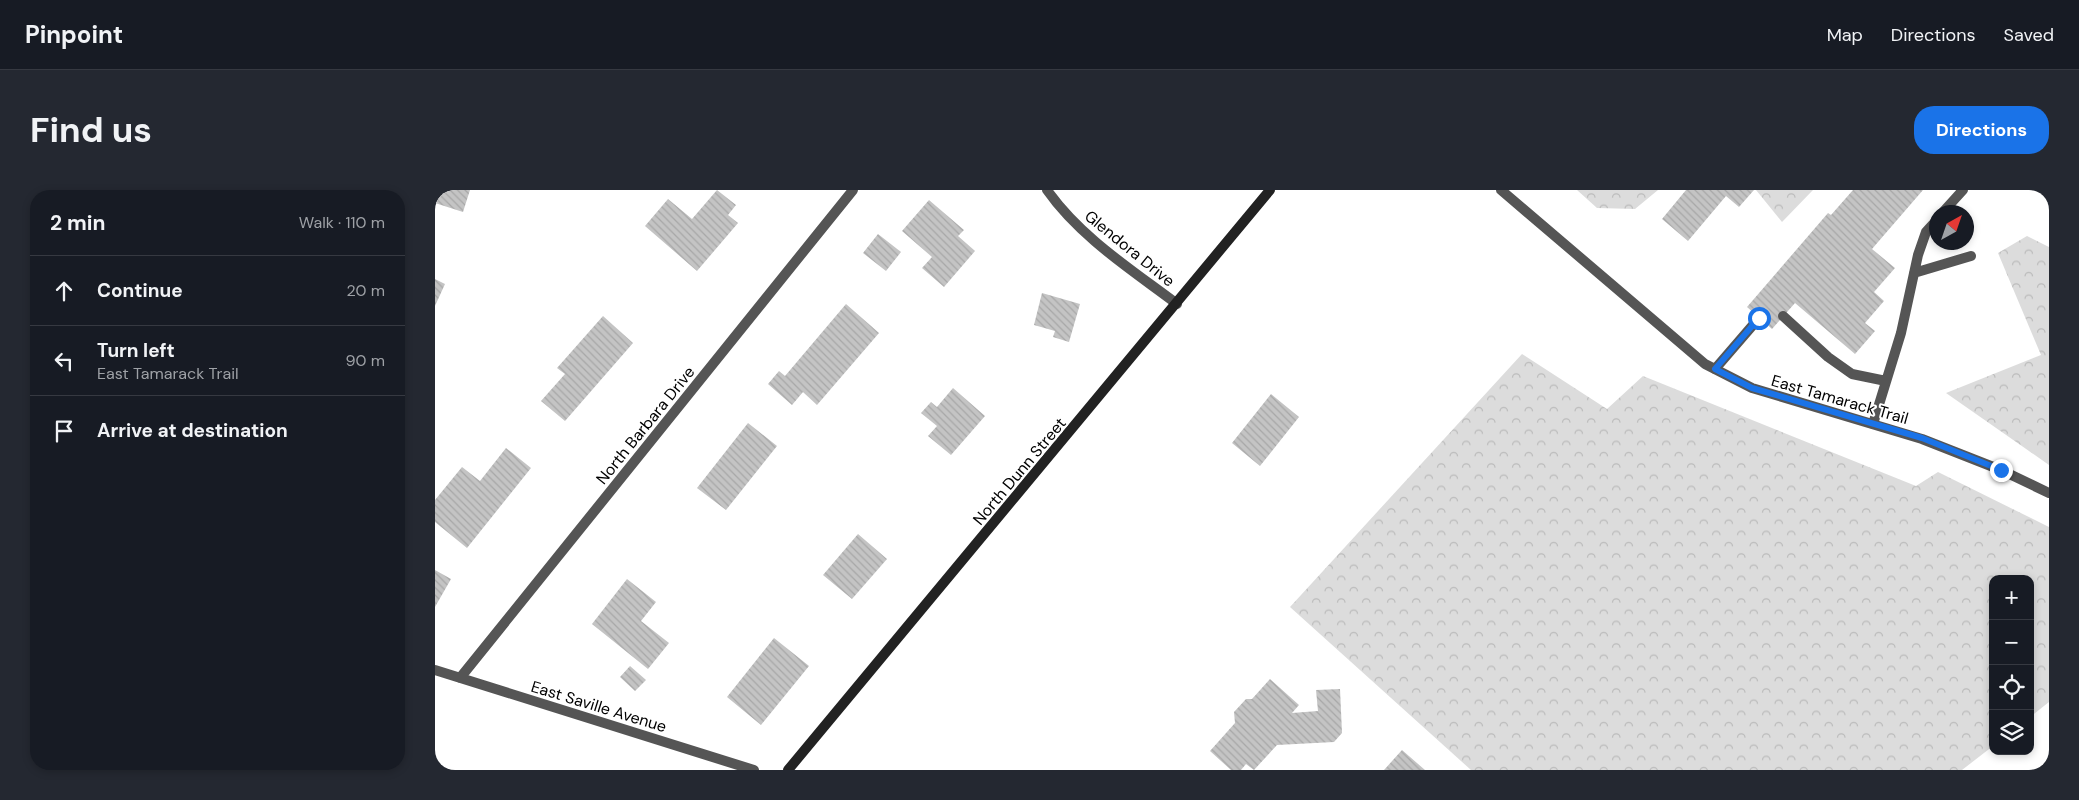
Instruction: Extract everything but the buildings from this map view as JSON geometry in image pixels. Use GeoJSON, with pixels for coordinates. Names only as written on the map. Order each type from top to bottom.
{"type":"FeatureCollection","features":[{"type":"Feature","properties":{"kind":"street","name":"North Barbara Drive"},"geometry":{"type":"LineString","coordinates":[[460,678],[853,190]]}},
{"type":"Feature","properties":{"kind":"street","name":"Glendora Drive"},"geometry":{"type":"LineString","coordinates":[[1047,190],[1068,216],[1096,241],[1177,304]]}},
{"type":"Feature","properties":{"kind":"street","name":"North Dunn Street"},"geometry":{"type":"LineString","coordinates":[[788,770],[1270,190]]}},
{"type":"Feature","properties":{"kind":"street","name":"East Tamarack Trail"},"geometry":{"type":"LineString","coordinates":[[1501,190],[1705,364],[1752,388],[1922,438],[2001,470],[2049,493]]}},
{"type":"Feature","properties":{"kind":"street"},"geometry":{"type":"LineString","coordinates":[[1949,205],[1963,190]]}},
{"type":"Feature","properties":{"kind":"street"},"geometry":{"type":"LineString","coordinates":[[1873,424],[1901,333],[1914,273],[1926,232],[1929,229]]}},
{"type":"Feature","properties":{"kind":"street"},"geometry":{"type":"LineString","coordinates":[[1914,273],[1971,256]]}},
{"type":"Feature","properties":{"kind":"street"},"geometry":{"type":"LineString","coordinates":[[1783,316],[1828,357],[1852,374],[1886,381]]}},
{"type":"Feature","properties":{"kind":"street"},"geometry":{"type":"LineString","coordinates":[[1715,369],[1759,318]]}},
{"type":"Feature","properties":{"kind":"street","name":"East Saville Avenue"},"geometry":{"type":"LineString","coordinates":[[435,670],[754,770]]}},
{"type":"Feature","properties":{"kind":"green space"},"geometry":{"type":"Polygon","coordinates":[[[1577,190],[1658,190],[1635,209],[1597,208],[1577,190]]]}},
{"type":"Feature","properties":{"kind":"green space"},"geometry":{"type":"Polygon","coordinates":[[[1756,190],[1813,190],[1782,222],[1756,190]]]}},
{"type":"Feature","properties":{"kind":"green space"},"geometry":{"type":"Polygon","coordinates":[[[2027,236],[2049,247],[2049,465],[1946,393],[2041,355],[1998,253],[2027,236]]]}},
{"type":"Feature","properties":{"kind":"green space"},"geometry":{"type":"Polygon","coordinates":[[[1522,354],[1607,409],[1643,376],[1916,486],[1938,472],[2049,527],[2049,702],[2034,714],[2034,575],[1989,575],[1989,749],[1962,770],[1471,770],[1290,607],[1522,354]]]}},
{"type":"Feature","properties":{"kind":"route"},"geometry":{"type":"LineString","coordinates":[[1759,318],[1715,369],[1752,388],[1922,438],[2001,470]]}}]}
